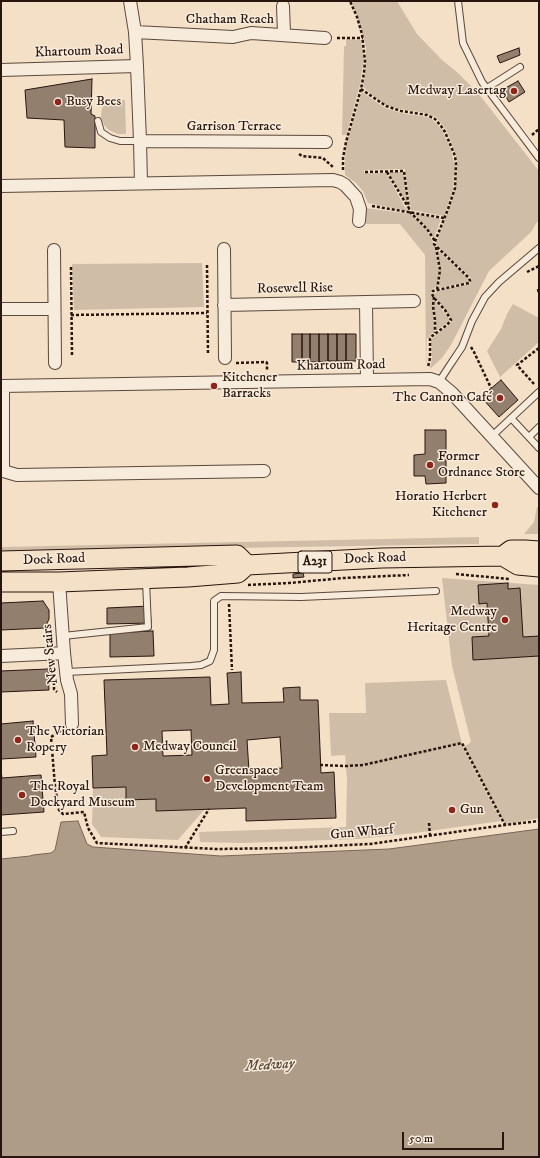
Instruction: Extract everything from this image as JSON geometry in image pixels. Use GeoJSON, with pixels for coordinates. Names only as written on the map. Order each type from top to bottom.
{"type":"FeatureCollection","features":[{"type":"Feature","properties":{"kind":"main road","name":"Dock Road"},"geometry":{"type":"LineString","coordinates":[[503,556],[511,550],[539,551]]}},
{"type":"Feature","properties":{"kind":"main road","name":"Dock Road"},"geometry":{"type":"LineString","coordinates":[[1,561],[237,555],[247,565]]}},
{"type":"Feature","properties":{"kind":"main road","name":"Dock Road"},"geometry":{"type":"LineString","coordinates":[[1,582],[60,582],[188,577],[238,573],[247,565],[382,558],[503,556],[518,565],[539,566]]}},
{"type":"Feature","properties":{"kind":"main road"},"geometry":{"type":"LineString","coordinates":[[145,557],[146,579]]}},
{"type":"Feature","properties":{"kind":"main road"},"geometry":{"type":"LineString","coordinates":[[60,559],[60,582]]}},
{"type":"Feature","properties":{"kind":"street"},"geometry":{"type":"LineString","coordinates":[[130,1],[135,32],[137,66]]}},
{"type":"Feature","properties":{"kind":"street"},"geometry":{"type":"LineString","coordinates":[[283,6],[284,34]]}},
{"type":"Feature","properties":{"kind":"street","name":"Chatham Reach"},"geometry":{"type":"LineString","coordinates":[[135,32],[234,37],[251,33],[284,34],[325,38]]}},
{"type":"Feature","properties":{"kind":"street","name":"Khartoum Road"},"geometry":{"type":"LineString","coordinates":[[1,70],[137,66],[140,183]]}},
{"type":"Feature","properties":{"kind":"street","name":"Garrison Terrace"},"geometry":{"type":"LineString","coordinates":[[140,141],[326,142]]}},
{"type":"Feature","properties":{"kind":"street"},"geometry":{"type":"LineString","coordinates":[[1,186],[337,181],[348,187],[356,197],[359,205],[359,221]]}},
{"type":"Feature","properties":{"kind":"street"},"geometry":{"type":"LineString","coordinates":[[224,249],[225,358]]}},
{"type":"Feature","properties":{"kind":"street"},"geometry":{"type":"LineString","coordinates":[[54,250],[55,363]]}},
{"type":"Feature","properties":{"kind":"street","name":"Rosewell Rise"},"geometry":{"type":"LineString","coordinates":[[224,305],[414,301]]}},
{"type":"Feature","properties":{"kind":"street"},"geometry":{"type":"LineString","coordinates":[[366,302],[367,380]]}},
{"type":"Feature","properties":{"kind":"street"},"geometry":{"type":"LineString","coordinates":[[1,309],[54,309]]}},
{"type":"Feature","properties":{"kind":"street","name":"Khartoum Road"},"geometry":{"type":"LineString","coordinates":[[2,386],[430,379],[439,382],[452,393],[539,488]]}},
{"type":"Feature","properties":{"kind":"street"},"geometry":{"type":"LineString","coordinates":[[2,386],[2,471],[17,475],[264,471]]}},
{"type":"Feature","properties":{"kind":"street","name":"New Stairs"},"geometry":{"type":"LineString","coordinates":[[60,582],[60,607],[67,680],[71,694],[72,724]]}},
{"type":"Feature","properties":{"kind":"street"},"geometry":{"type":"LineString","coordinates":[[1,656],[64,653]]}},
{"type":"Feature","properties":{"kind":"lane"},"geometry":{"type":"LineString","coordinates":[[458,1],[464,45],[482,82],[539,158]]}},
{"type":"Feature","properties":{"kind":"lane"},"geometry":{"type":"LineString","coordinates":[[487,88],[520,67]]}},
{"type":"Feature","properties":{"kind":"lane"},"geometry":{"type":"LineString","coordinates":[[98,121],[101,132],[110,138],[120,141],[140,141]]}},
{"type":"Feature","properties":{"kind":"lane"},"geometry":{"type":"LineString","coordinates":[[439,382],[462,347],[472,321],[485,297],[499,282],[539,248]]}},
{"type":"Feature","properties":{"kind":"lane"},"geometry":{"type":"LineString","coordinates":[[492,436],[539,392]]}},
{"type":"Feature","properties":{"kind":"lane"},"geometry":{"type":"LineString","coordinates":[[511,418],[539,448]]}},
{"type":"Feature","properties":{"kind":"lane"},"geometry":{"type":"LineString","coordinates":[[529,437],[539,427]]}},
{"type":"Feature","properties":{"kind":"lane"},"geometry":{"type":"LineString","coordinates":[[63,636],[148,627],[146,579]]}},
{"type":"Feature","properties":{"kind":"lane"},"geometry":{"type":"LineString","coordinates":[[66,672],[202,665],[210,661],[214,650],[214,601],[221,596],[301,597],[436,590]]}},
{"type":"Feature","properties":{"kind":"lane"},"geometry":{"type":"LineString","coordinates":[[1,832],[13,831]]}},
{"type":"Feature","properties":{"kind":"path"},"geometry":{"type":"LineString","coordinates":[[337,181],[343,173],[343,158],[346,142],[361,89],[365,61],[363,38],[357,17],[350,1]]}},
{"type":"Feature","properties":{"kind":"path"},"geometry":{"type":"LineString","coordinates":[[325,38],[363,38]]}},
{"type":"Feature","properties":{"kind":"path"},"geometry":{"type":"LineString","coordinates":[[361,89],[386,106],[401,111],[430,116],[435,119],[442,128],[452,147],[456,164],[455,188],[435,241]]}},
{"type":"Feature","properties":{"kind":"path"},"geometry":{"type":"LineString","coordinates":[[294,142],[294,150],[302,156],[323,158],[335,169],[337,181]]}},
{"type":"Feature","properties":{"kind":"path"},"geometry":{"type":"LineString","coordinates":[[387,171],[410,211],[435,241],[434,244],[436,246],[440,270],[437,290]]}},
{"type":"Feature","properties":{"kind":"path"},"geometry":{"type":"LineString","coordinates":[[365,172],[404,171],[410,211]]}},
{"type":"Feature","properties":{"kind":"path"},"geometry":{"type":"LineString","coordinates":[[359,205],[410,211],[444,218]]}},
{"type":"Feature","properties":{"kind":"path"},"geometry":{"type":"LineString","coordinates":[[435,333],[433,291],[469,283],[470,281],[469,278],[436,246]]}},
{"type":"Feature","properties":{"kind":"path"},"geometry":{"type":"LineString","coordinates":[[207,265],[208,355]]}},
{"type":"Feature","properties":{"kind":"path"},"geometry":{"type":"LineString","coordinates":[[522,275],[539,266]]}},
{"type":"Feature","properties":{"kind":"path"},"geometry":{"type":"LineString","coordinates":[[70,267],[72,356]]}},
{"type":"Feature","properties":{"kind":"path"},"geometry":{"type":"LineString","coordinates":[[538,289],[539,294]]}},
{"type":"Feature","properties":{"kind":"path"},"geometry":{"type":"LineString","coordinates":[[426,379],[430,358],[430,340],[435,333],[451,320],[434,297]]}},
{"type":"Feature","properties":{"kind":"path"},"geometry":{"type":"LineString","coordinates":[[71,315],[207,313]]}},
{"type":"Feature","properties":{"kind":"path"},"geometry":{"type":"LineString","coordinates":[[465,340],[474,352],[491,388]]}},
{"type":"Feature","properties":{"kind":"path"},"geometry":{"type":"LineString","coordinates":[[471,348],[474,341]]}},
{"type":"Feature","properties":{"kind":"path"},"geometry":{"type":"LineString","coordinates":[[535,386],[517,365],[539,348]]}},
{"type":"Feature","properties":{"kind":"path"},"geometry":{"type":"LineString","coordinates":[[244,362],[262,362]]}},
{"type":"Feature","properties":{"kind":"path"},"geometry":{"type":"LineString","coordinates":[[449,574],[513,579]]}},
{"type":"Feature","properties":{"kind":"path"},"geometry":{"type":"LineString","coordinates":[[244,585],[412,575]]}},
{"type":"Feature","properties":{"kind":"path"},"geometry":{"type":"LineString","coordinates":[[229,596],[232,670]]}},
{"type":"Feature","properties":{"kind":"path","name":"Gun Wharf"},"geometry":{"type":"LineString","coordinates":[[72,724],[51,737],[55,786],[59,810],[63,814],[84,812],[88,828],[97,843],[216,849],[363,844],[539,821]]}},
{"type":"Feature","properties":{"kind":"path"},"geometry":{"type":"LineString","coordinates":[[320,765],[363,765],[462,743],[505,825]]}},
{"type":"Feature","properties":{"kind":"path"},"geometry":{"type":"LineString","coordinates":[[185,848],[209,809]]}},
{"type":"Feature","properties":{"kind":"path"},"geometry":{"type":"LineString","coordinates":[[429,823],[430,836]]}},
{"type":"Feature","properties":{"kind":"shaded area"},"geometry":{"type":"Polygon","coordinates":[[[352,1],[397,1],[417,34],[442,60],[458,73],[478,93],[539,171],[539,219],[531,232],[489,271],[451,345],[442,358],[430,369],[432,357],[432,338],[448,326],[452,321],[434,296],[434,293],[469,284],[471,282],[471,278],[437,246],[436,243],[454,195],[457,174],[457,159],[445,128],[436,117],[425,113],[386,105],[363,87],[366,66],[366,47],[352,1]]]}},
{"type":"Feature","properties":{"kind":"shaded area"},"geometry":{"type":"Polygon","coordinates":[[[346,39],[361,40],[364,57],[360,85],[346,135],[342,135],[344,46],[346,46],[346,39]]]}},
{"type":"Feature","properties":{"kind":"shaded area"},"geometry":{"type":"Polygon","coordinates":[[[362,92],[385,108],[401,113],[427,117],[433,120],[442,130],[451,150],[455,167],[453,189],[444,216],[411,210],[405,169],[364,170],[364,173],[386,173],[407,211],[368,203],[363,191],[356,183],[345,175],[346,145],[362,92]]]}},
{"type":"Feature","properties":{"kind":"shaded area"},"geometry":{"type":"Polygon","coordinates":[[[125,100],[126,134],[118,134],[109,130],[104,125],[101,117],[102,108],[107,103],[125,100]]]}},
{"type":"Feature","properties":{"kind":"shaded area"},"geometry":{"type":"Polygon","coordinates":[[[388,172],[402,172],[404,174],[408,205],[388,172]]]}},
{"type":"Feature","properties":{"kind":"shaded area"},"geometry":{"type":"Polygon","coordinates":[[[366,208],[410,214],[425,228],[435,247],[439,271],[437,286],[431,292],[433,298],[434,332],[429,338],[427,338],[426,370],[425,255],[400,224],[366,224],[366,208]]]}},
{"type":"Feature","properties":{"kind":"shaded area"},"geometry":{"type":"Polygon","coordinates":[[[413,213],[441,219],[434,238],[423,224],[413,213]]]}},
{"type":"Feature","properties":{"kind":"shaded area"},"geometry":{"type":"Polygon","coordinates":[[[436,248],[467,277],[468,282],[439,288],[440,269],[436,248]]]}},
{"type":"Feature","properties":{"kind":"shaded area"},"geometry":{"type":"Polygon","coordinates":[[[202,263],[204,307],[74,310],[72,264],[202,263]]]}},
{"type":"Feature","properties":{"kind":"shaded area"},"geometry":{"type":"Polygon","coordinates":[[[434,299],[449,319],[448,322],[436,331],[434,307],[434,299]]]}},
{"type":"Feature","properties":{"kind":"shaded area"},"geometry":{"type":"Polygon","coordinates":[[[513,304],[539,318],[539,342],[500,377],[487,351],[501,329],[513,304]]]}},
{"type":"Feature","properties":{"kind":"shaded area"},"geometry":{"type":"Polygon","coordinates":[[[537,507],[539,507],[539,533],[524,534],[534,522],[537,507]]]}},
{"type":"Feature","properties":{"kind":"shaded area"},"geometry":{"type":"Polygon","coordinates":[[[479,537],[479,544],[1,553],[1,547],[479,537]]]}},
{"type":"Feature","properties":{"kind":"shaded area"},"geometry":{"type":"Polygon","coordinates":[[[442,578],[539,585],[539,818],[505,825],[464,747],[471,742],[452,666],[442,578]]]}},
{"type":"Feature","properties":{"kind":"shaded area"},"geometry":{"type":"Polygon","coordinates":[[[446,680],[463,748],[501,821],[358,839],[242,843],[200,842],[199,832],[346,827],[347,779],[345,755],[331,756],[329,713],[366,713],[365,683],[446,680]]]}},
{"type":"Feature","properties":{"kind":"shaded area"},"geometry":{"type":"Polygon","coordinates":[[[126,787],[126,800],[156,799],[157,811],[204,810],[178,840],[101,837],[92,824],[93,788],[126,787]]]}},
{"type":"Feature","properties":{"kind":"water","name":"Medway"},"geometry":{"type":"Polygon","coordinates":[[[78,821],[87,844],[93,847],[221,856],[389,849],[539,829],[539,1157],[1,1157],[1,859],[51,853],[55,850],[61,822],[78,821]]]}},
{"type":"Feature","properties":{"kind":"building"},"geometry":{"type":"Polygon","coordinates":[[[519,48],[520,55],[500,63],[497,56],[519,48]]]}},
{"type":"Feature","properties":{"kind":"building","name":"Busy Bees"},"geometry":{"type":"Polygon","coordinates":[[[92,79],[91,114],[95,116],[95,148],[65,147],[64,120],[27,118],[25,90],[92,79]]]}},
{"type":"Feature","properties":{"kind":"building","name":"Medway Lasertag"},"geometry":{"type":"Polygon","coordinates":[[[518,81],[525,92],[509,102],[502,90],[518,81]]]}},
{"type":"Feature","properties":{"kind":"building"},"geometry":{"type":"Polygon","coordinates":[[[292,334],[302,334],[302,362],[292,362],[292,334]]]}},
{"type":"Feature","properties":{"kind":"building"},"geometry":{"type":"Polygon","coordinates":[[[302,334],[310,334],[310,362],[302,362],[302,334]]]}},
{"type":"Feature","properties":{"kind":"building"},"geometry":{"type":"Polygon","coordinates":[[[310,334],[319,334],[319,362],[310,362],[310,334]]]}},
{"type":"Feature","properties":{"kind":"building"},"geometry":{"type":"Polygon","coordinates":[[[319,334],[328,334],[328,361],[319,362],[319,334]]]}},
{"type":"Feature","properties":{"kind":"building"},"geometry":{"type":"Polygon","coordinates":[[[328,334],[337,334],[337,361],[328,361],[328,334]]]}},
{"type":"Feature","properties":{"kind":"building"},"geometry":{"type":"Polygon","coordinates":[[[337,334],[346,334],[346,361],[337,361],[337,334]]]}},
{"type":"Feature","properties":{"kind":"building"},"geometry":{"type":"Polygon","coordinates":[[[346,334],[356,334],[356,361],[346,361],[346,334]]]}},
{"type":"Feature","properties":{"kind":"building","name":"The Cannon Café"},"geometry":{"type":"Polygon","coordinates":[[[501,380],[518,400],[499,417],[481,397],[501,380]]]}},
{"type":"Feature","properties":{"kind":"building","name":"Former Ordnance Store"},"geometry":{"type":"Polygon","coordinates":[[[425,430],[446,430],[446,483],[426,484],[425,476],[414,476],[414,455],[425,454],[425,430]]]}},
{"type":"Feature","properties":{"kind":"building"},"geometry":{"type":"Polygon","coordinates":[[[303,573],[304,577],[293,578],[293,574],[303,573]]]}},
{"type":"Feature","properties":{"kind":"building","name":"Medway Heritage Centre"},"geometry":{"type":"Polygon","coordinates":[[[508,583],[508,589],[520,588],[523,637],[539,636],[539,656],[473,660],[472,637],[489,636],[487,603],[479,604],[478,585],[508,583]]]}},
{"type":"Feature","properties":{"kind":"building"},"geometry":{"type":"Polygon","coordinates":[[[43,601],[49,610],[49,619],[45,628],[1,630],[1,603],[43,601]]]}},
{"type":"Feature","properties":{"kind":"building"},"geometry":{"type":"Polygon","coordinates":[[[150,606],[151,623],[107,624],[107,608],[150,606]]]}},
{"type":"Feature","properties":{"kind":"building"},"geometry":{"type":"Polygon","coordinates":[[[153,631],[154,656],[110,657],[110,633],[153,631]]]}},
{"type":"Feature","properties":{"kind":"building"},"geometry":{"type":"Polygon","coordinates":[[[48,669],[49,690],[1,692],[1,671],[48,669]]]}},
{"type":"Feature","properties":{"kind":"building","name":"Medway Council"},"geometry":{"type":"Polygon","coordinates":[[[241,672],[242,703],[284,702],[283,688],[300,687],[300,700],[318,700],[321,773],[334,772],[336,818],[246,821],[246,808],[156,811],[156,799],[126,800],[126,787],[93,788],[92,756],[107,755],[104,680],[210,677],[211,705],[229,704],[227,673],[241,672]],[[191,730],[162,731],[163,756],[192,755],[191,730]],[[280,737],[247,740],[249,771],[282,768],[280,737]]]}},
{"type":"Feature","properties":{"kind":"building","name":"The Victorian Ropery"},"geometry":{"type":"Polygon","coordinates":[[[33,721],[36,757],[1,759],[1,724],[33,721]]]}},
{"type":"Feature","properties":{"kind":"building","name":"The Royal Dockyard Museum"},"geometry":{"type":"Polygon","coordinates":[[[1,770],[2,778],[41,775],[44,812],[1,815],[1,770]]]}},
{"type":"Feature","properties":{"kind":"place","name":"Medway Lasertag"},"geometry":{"type":"Point","coordinates":[514,91]}},
{"type":"Feature","properties":{"kind":"place","name":"Busy Bees"},"geometry":{"type":"Point","coordinates":[58,102]}},
{"type":"Feature","properties":{"kind":"place","name":"Kitchener Barracks"},"geometry":{"type":"Point","coordinates":[214,386]}},
{"type":"Feature","properties":{"kind":"place","name":"The Cannon Café"},"geometry":{"type":"Point","coordinates":[500,398]}},
{"type":"Feature","properties":{"kind":"place","name":"Former Ordnance Store"},"geometry":{"type":"Point","coordinates":[430,465]}},
{"type":"Feature","properties":{"kind":"place","name":"Horatio Herbert Kitchener"},"geometry":{"type":"Point","coordinates":[495,505]}},
{"type":"Feature","properties":{"kind":"place","name":"Medway Heritage Centre"},"geometry":{"type":"Point","coordinates":[505,620]}},
{"type":"Feature","properties":{"kind":"place","name":"The Victorian Ropery"},"geometry":{"type":"Point","coordinates":[18,740]}},
{"type":"Feature","properties":{"kind":"place","name":"Medway Council"},"geometry":{"type":"Point","coordinates":[135,747]}},
{"type":"Feature","properties":{"kind":"place","name":"Greenspace Development Team"},"geometry":{"type":"Point","coordinates":[207,779]}},
{"type":"Feature","properties":{"kind":"place","name":"The Royal Dockyard Museum"},"geometry":{"type":"Point","coordinates":[22,795]}},
{"type":"Feature","properties":{"kind":"place","name":"Gun"},"geometry":{"type":"Point","coordinates":[452,810]}}]}
